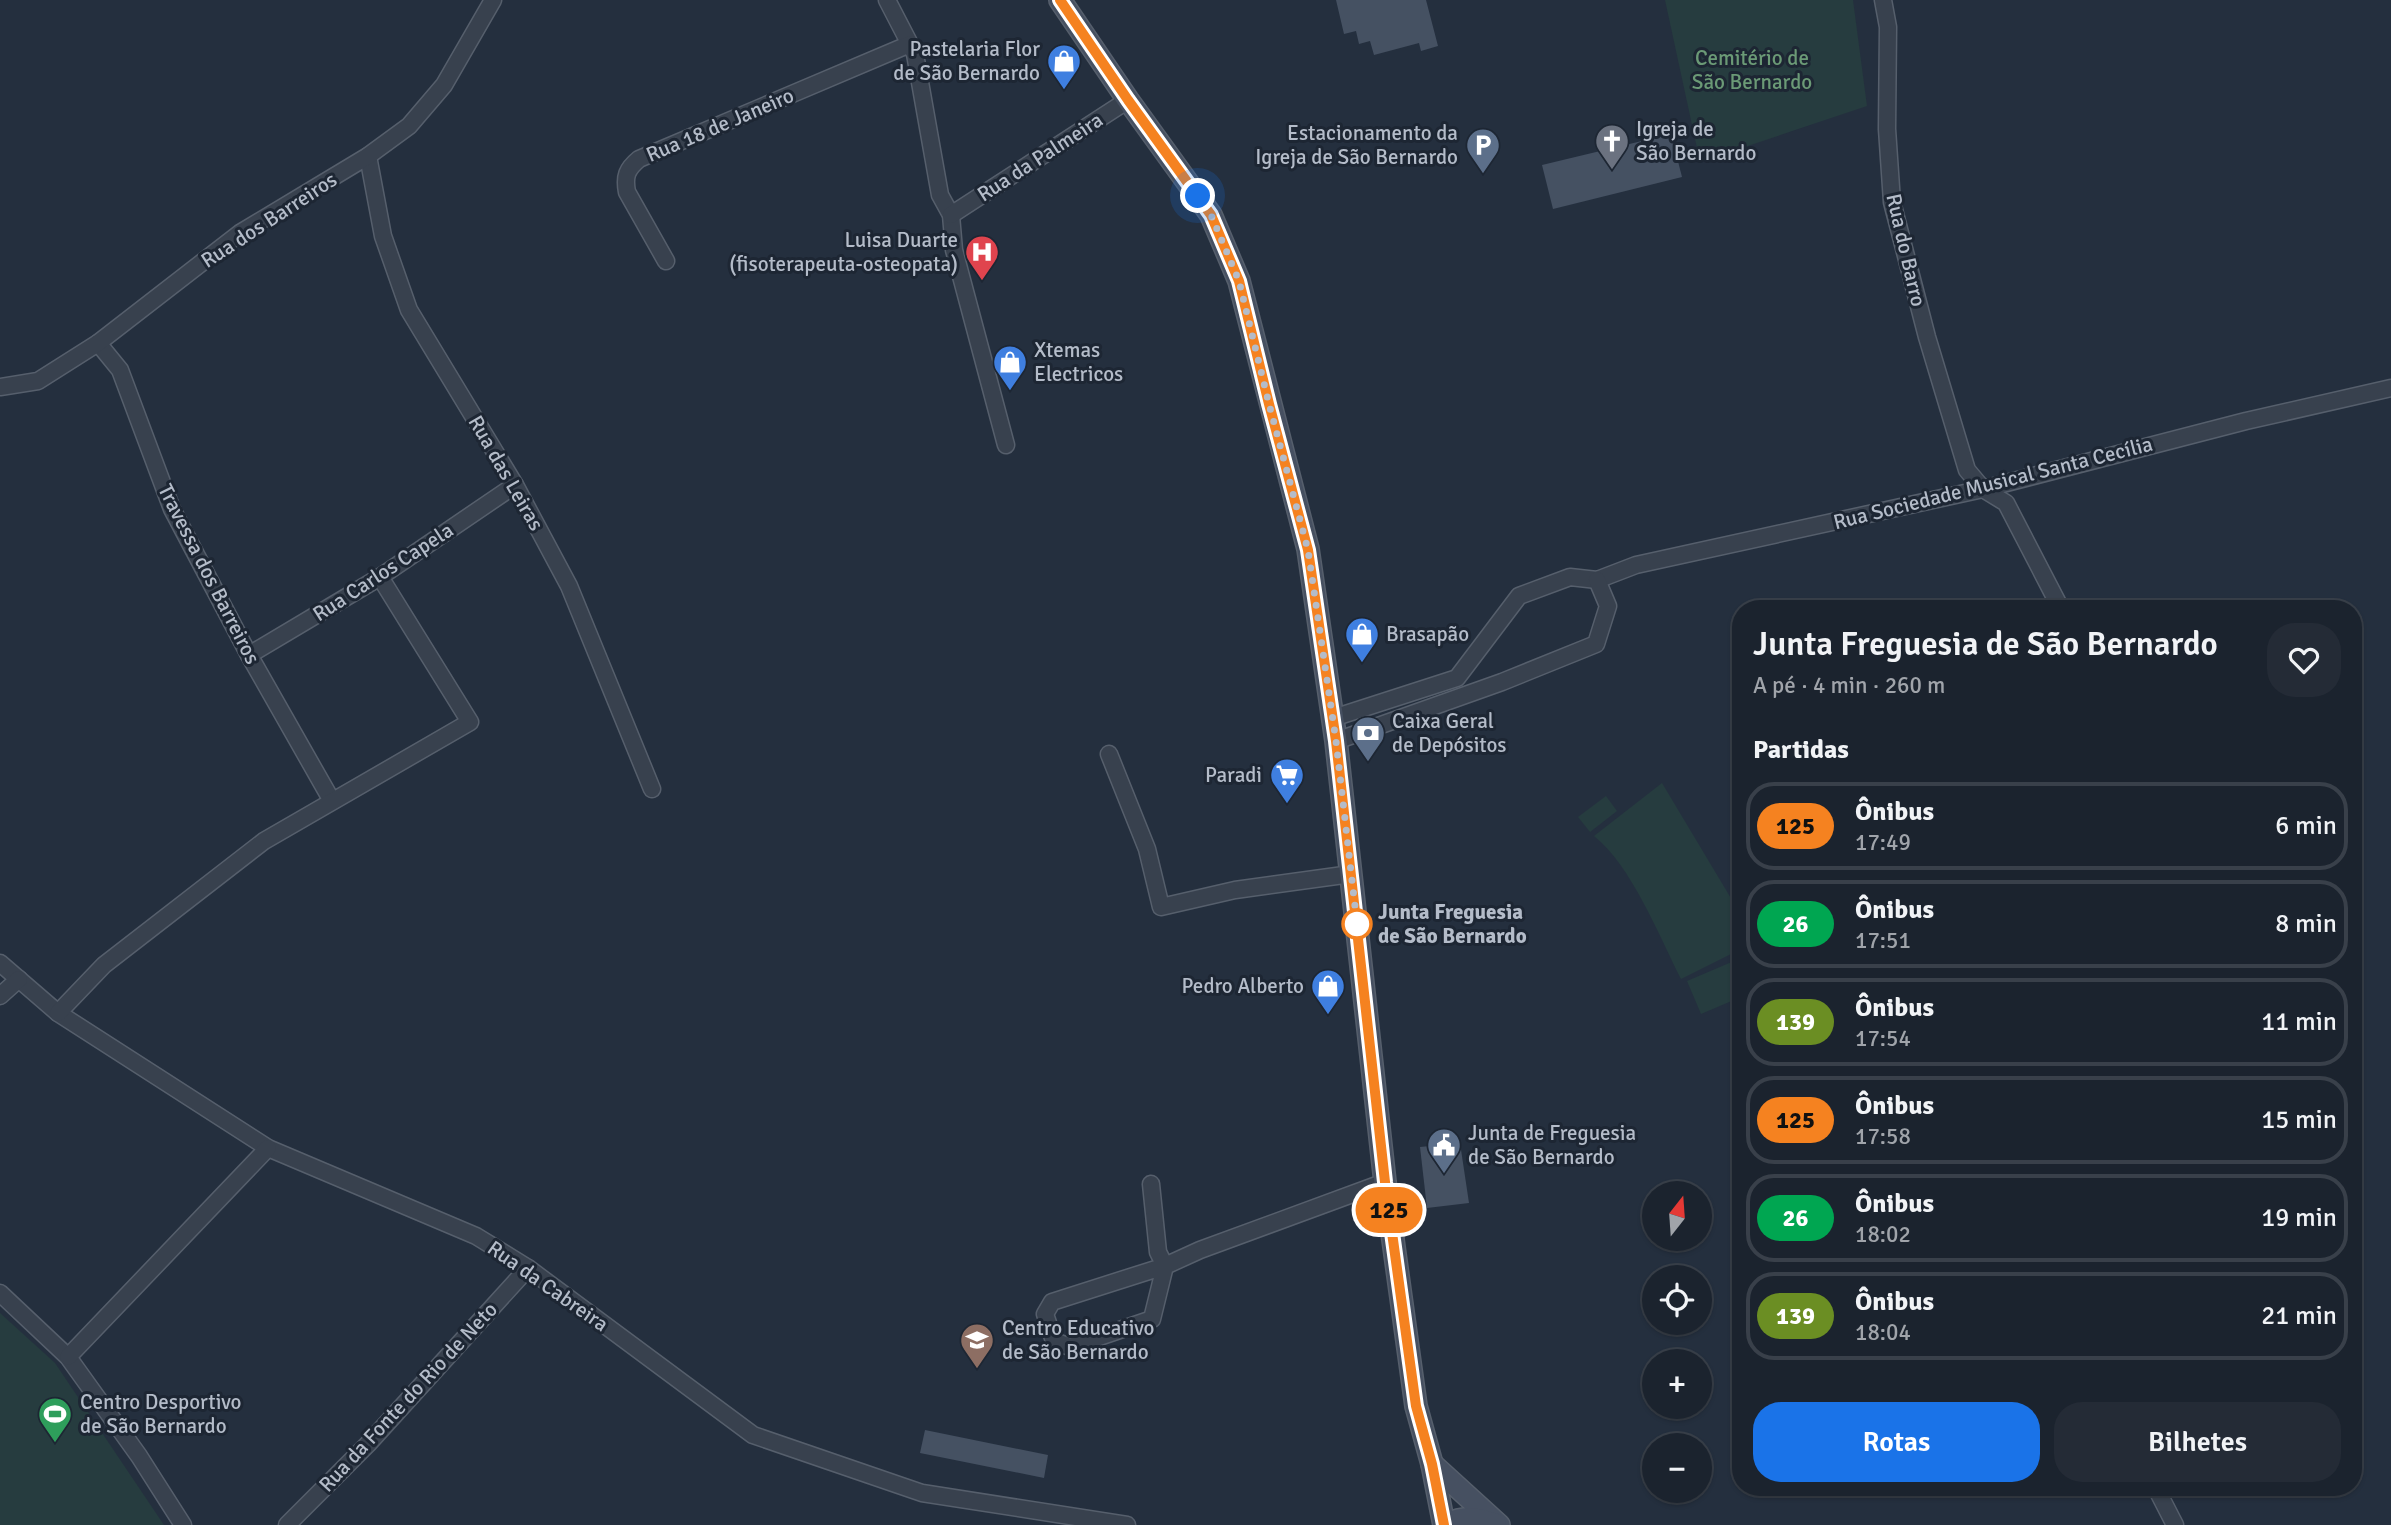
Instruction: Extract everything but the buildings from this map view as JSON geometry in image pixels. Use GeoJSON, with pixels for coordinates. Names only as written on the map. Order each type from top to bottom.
{"type":"FeatureCollection","features":[{"type":"Feature","properties":{"kind":"main road"},"geometry":{"type":"LineString","coordinates":[[1060,0],[1211,215],[1239,281],[1308,550],[1336,741],[1385,1182],[1416,1406],[1432,1464],[1443,1525],[1461,1518],[1499,1525]]}},
{"type":"Feature","properties":{"kind":"main road"},"geometry":{"type":"LineString","coordinates":[[1432,1464],[1499,1525]]}},
{"type":"Feature","properties":{"kind":"street","name":"Rua dos Barreiros"},"geometry":{"type":"LineString","coordinates":[[0,387],[38,381],[98,342],[240,233],[368,156],[409,126],[443,85],[493,0]]}},
{"type":"Feature","properties":{"kind":"street"},"geometry":{"type":"LineString","coordinates":[[887,0],[915,54],[940,195],[951,215],[954,250],[1006,445]]}},
{"type":"Feature","properties":{"kind":"street","name":"Rua do Barro"},"geometry":{"type":"LineString","coordinates":[[1882,0],[1888,27],[1887,129],[1892,202],[1927,337],[1967,470],[1983,489],[2006,503],[2055,600]]}},
{"type":"Feature","properties":{"kind":"street","name":"Rua 18 de Janeiro"},"geometry":{"type":"LineString","coordinates":[[666,261],[627,192],[625,180],[629,167],[639,159],[910,44]]}},
{"type":"Feature","properties":{"kind":"street","name":"Rua da Palmeira"},"geometry":{"type":"LineString","coordinates":[[951,215],[1128,100]]}},
{"type":"Feature","properties":{"kind":"street","name":"Rua das Leiras"},"geometry":{"type":"LineString","coordinates":[[368,156],[383,236],[409,310],[514,485],[569,586],[652,789]]}},
{"type":"Feature","properties":{"kind":"street","name":"Travessa dos Barreiros"},"geometry":{"type":"LineString","coordinates":[[98,342],[120,370],[172,509],[249,655],[332,801]]}},
{"type":"Feature","properties":{"kind":"street","name":"Rua Sociedade Musical Santa Cecília"},"geometry":{"type":"LineString","coordinates":[[1333,718],[1457,678],[1519,597],[1570,577],[1597,580],[1636,565],[1983,489],[2246,421],[2391,388]]}},
{"type":"Feature","properties":{"kind":"street","name":"Rua Carlos Capela"},"geometry":{"type":"LineString","coordinates":[[249,655],[380,577],[514,485]]}},
{"type":"Feature","properties":{"kind":"street"},"geometry":{"type":"LineString","coordinates":[[58,1013],[104,965],[264,841],[470,722],[380,577]]}},
{"type":"Feature","properties":{"kind":"street"},"geometry":{"type":"LineString","coordinates":[[1336,741],[1502,682],[1596,644],[1608,606],[1597,580]]}},
{"type":"Feature","properties":{"kind":"street"},"geometry":{"type":"LineString","coordinates":[[1109,754],[1147,849],[1161,907],[1235,890],[1351,874]]}},
{"type":"Feature","properties":{"kind":"street","name":"Rua da Cabreira"},"geometry":{"type":"LineString","coordinates":[[0,963],[58,1013],[268,1148],[476,1236],[528,1268],[753,1435],[922,1493],[1127,1525]]}},
{"type":"Feature","properties":{"kind":"street"},"geometry":{"type":"LineString","coordinates":[[0,996],[19,979]]}},
{"type":"Feature","properties":{"kind":"street"},"geometry":{"type":"LineString","coordinates":[[68,1357],[268,1148]]}},
{"type":"Feature","properties":{"kind":"street"},"geometry":{"type":"LineString","coordinates":[[1151,1184],[1158,1252],[1165,1266],[1152,1319],[1070,1347],[1054,1340],[1045,1314],[1052,1301],[1165,1266],[1200,1250],[1385,1182]]}},
{"type":"Feature","properties":{"kind":"street","name":"Rua da Fonte do Rio de Neto"},"geometry":{"type":"LineString","coordinates":[[288,1525],[368,1444],[528,1268]]}},
{"type":"Feature","properties":{"kind":"street"},"geometry":{"type":"LineString","coordinates":[[0,1293],[68,1357],[139,1456],[183,1525]]}},
{"type":"Feature","properties":{"kind":"street"},"geometry":{"type":"LineString","coordinates":[[2160,1496],[2175,1525]]}},
{"type":"Feature","properties":{"kind":"green space","name":"Cemitério de São Bernardo"},"geometry":{"type":"Polygon","coordinates":[[[1665,0],[1853,0],[1867,106],[1700,162],[1665,0]]]}},
{"type":"Feature","properties":{"kind":"green space"},"geometry":{"type":"Polygon","coordinates":[[[1662,783],[1732,900],[1732,954],[1681,979],[1632,883],[1594,836],[1662,783]]]}},
{"type":"Feature","properties":{"kind":"green space"},"geometry":{"type":"Polygon","coordinates":[[[1606,796],[1617,811],[1590,832],[1578,817],[1606,796]]]}},
{"type":"Feature","properties":{"kind":"green space"},"geometry":{"type":"Polygon","coordinates":[[[1732,962],[1732,1001],[1701,1014],[1687,981],[1732,962]]]}},
{"type":"Feature","properties":{"kind":"green space","name":"Centro Desportivo de São Bernardo"},"geometry":{"type":"Polygon","coordinates":[[[0,1313],[55,1363],[164,1525],[0,1525],[0,1313]]]}},
{"type":"Feature","properties":{"kind":"bus line","name":"125"},"geometry":{"type":"LineString","coordinates":[[1060,0],[1211,215],[1239,281],[1308,550],[1336,741],[1385,1182],[1416,1406],[1432,1464],[1444,1525]]}},
{"type":"Feature","properties":{"kind":"place","name":"Pastelaria Flor de São Bernardo"},"geometry":{"type":"Point","coordinates":[1064,91]}},
{"type":"Feature","properties":{"kind":"place","name":"Igreja de São Bernardo"},"geometry":{"type":"Point","coordinates":[1612,171]}},
{"type":"Feature","properties":{"kind":"place","name":"Estacionamento da Igreja de São Bernardo"},"geometry":{"type":"Point","coordinates":[1483,175]}},
{"type":"Feature","properties":{"kind":"place","name":"Luisa Duarte (fisoterapeuta-osteopata)"},"geometry":{"type":"Point","coordinates":[982,282]}},
{"type":"Feature","properties":{"kind":"place","name":"Xtemas Electricos"},"geometry":{"type":"Point","coordinates":[1010,392]}},
{"type":"Feature","properties":{"kind":"place","name":"Brasapão"},"geometry":{"type":"Point","coordinates":[1362,664]}},
{"type":"Feature","properties":{"kind":"place","name":"Caixa Geral de Depósitos"},"geometry":{"type":"Point","coordinates":[1368,763]}},
{"type":"Feature","properties":{"kind":"place","name":"Paradi"},"geometry":{"type":"Point","coordinates":[1287,805]}},
{"type":"Feature","properties":{"kind":"place","name":"Junta Freguesia de São Bernardo"},"geometry":{"type":"Point","coordinates":[1357,924]}},
{"type":"Feature","properties":{"kind":"place","name":"Pedro Alberto"},"geometry":{"type":"Point","coordinates":[1328,1016]}},
{"type":"Feature","properties":{"kind":"place","name":"Junta de Freguesia de São Bernardo"},"geometry":{"type":"Point","coordinates":[1444,1175]}},
{"type":"Feature","properties":{"kind":"place","name":"Centro Educativo de São Bernardo"},"geometry":{"type":"Point","coordinates":[977,1370]}},
{"type":"Feature","properties":{"kind":"place","name":"Centro Desportivo de São Bernardo"},"geometry":{"type":"Point","coordinates":[55,1444]}},
{"type":"Feature","properties":{"kind":"route"},"geometry":{"type":"LineString","coordinates":[[1198,196],[1211,215],[1239,281],[1308,550],[1336,741],[1357,924]]}}]}
